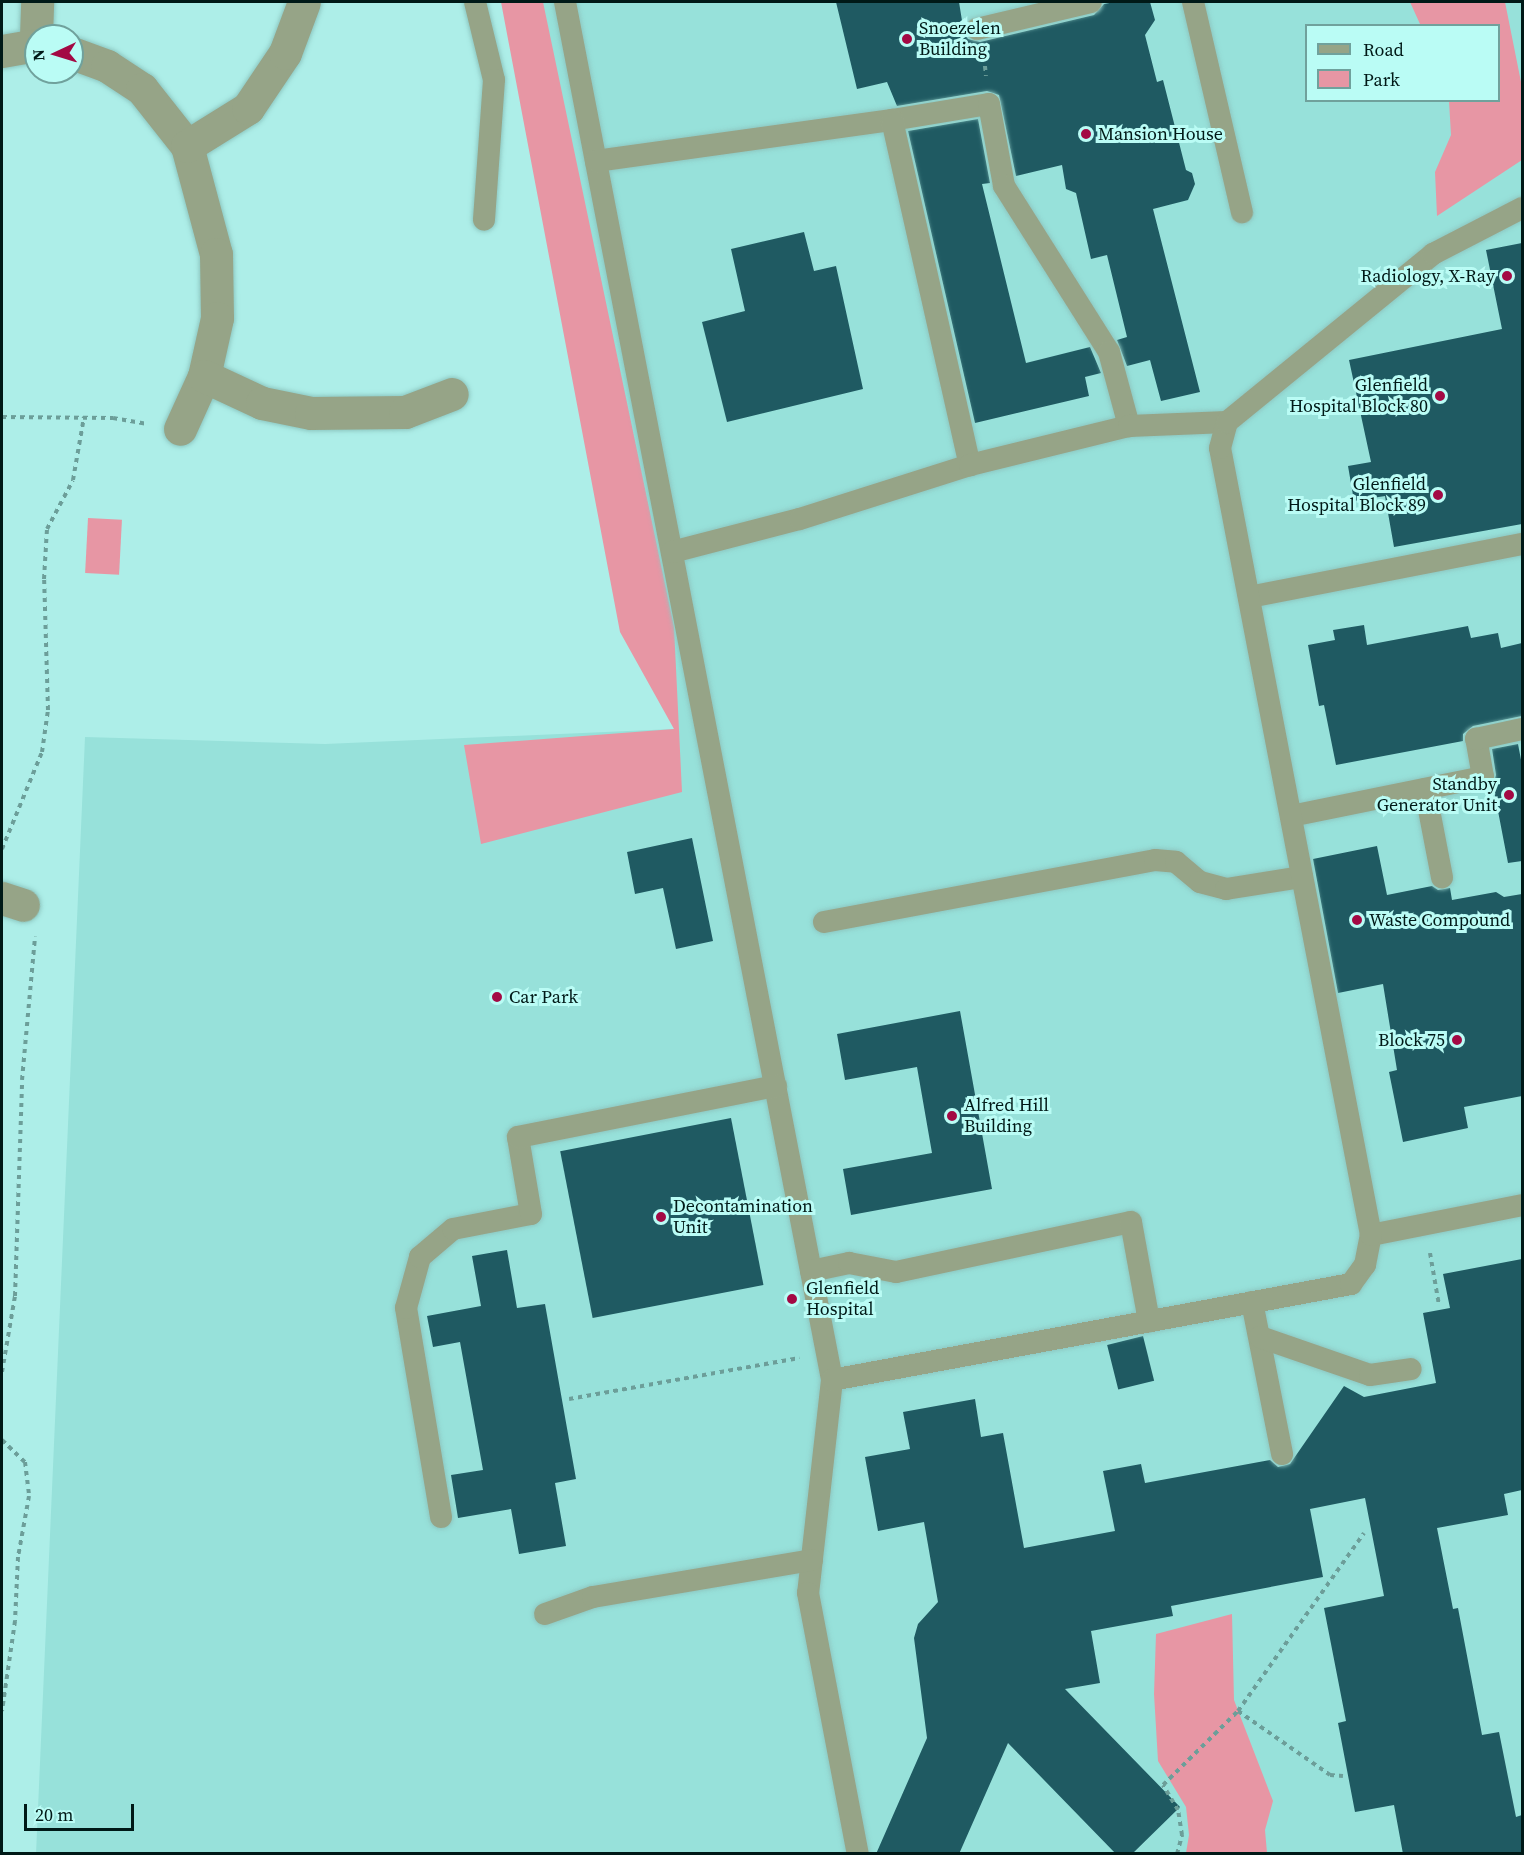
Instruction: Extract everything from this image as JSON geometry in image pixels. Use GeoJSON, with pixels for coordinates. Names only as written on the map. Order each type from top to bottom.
{"type":"FeatureCollection","features":[{"type":"Feature","properties":{"kind":"street"},"geometry":{"type":"LineString","coordinates":[[36,24],[37,2]]}},
{"type":"Feature","properties":{"kind":"street"},"geometry":{"type":"LineString","coordinates":[[187,146],[253,101],[285,53],[304,2]]}},
{"type":"Feature","properties":{"kind":"street"},"geometry":{"type":"LineString","coordinates":[[2,51],[24,47]]}},
{"type":"Feature","properties":{"kind":"street"},"geometry":{"type":"LineString","coordinates":[[84,57],[107,66],[142,89],[187,146],[216,254],[217,318],[204,376],[180,429]]}},
{"type":"Feature","properties":{"kind":"street"},"geometry":{"type":"LineString","coordinates":[[204,376],[262,403],[310,413],[405,412],[452,394]]}},
{"type":"Feature","properties":{"kind":"lane"},"geometry":{"type":"LineString","coordinates":[[475,2],[494,80],[484,220]]}},
{"type":"Feature","properties":{"kind":"lane"},"geometry":{"type":"LineString","coordinates":[[565,2],[832,1380],[808,1593],[858,1854]]}},
{"type":"Feature","properties":{"kind":"lane"},"geometry":{"type":"LineString","coordinates":[[977,30],[1040,8],[1091,2]]}},
{"type":"Feature","properties":{"kind":"lane"},"geometry":{"type":"LineString","coordinates":[[1193,2],[1242,212]]}},
{"type":"Feature","properties":{"kind":"lane"},"geometry":{"type":"LineString","coordinates":[[596,161],[892,120],[989,104],[1004,186],[1109,352],[1129,426]]}},
{"type":"Feature","properties":{"kind":"lane"},"geometry":{"type":"LineString","coordinates":[[892,120],[970,465]]}},
{"type":"Feature","properties":{"kind":"lane"},"geometry":{"type":"LineString","coordinates":[[832,1380],[1351,1284],[1365,1265],[1371,1235],[1249,597],[1223,477],[1220,448],[1227,422],[1433,254],[1522,208]]}},
{"type":"Feature","properties":{"kind":"lane"},"geometry":{"type":"LineString","coordinates":[[672,552],[800,519],[970,465],[1129,426],[1227,422]]}},
{"type":"Feature","properties":{"kind":"lane"},"geometry":{"type":"LineString","coordinates":[[1249,597],[1522,544]]}},
{"type":"Feature","properties":{"kind":"lane"},"geometry":{"type":"LineString","coordinates":[[1291,816],[1483,777],[1476,739],[1522,729]]}},
{"type":"Feature","properties":{"kind":"lane"},"geometry":{"type":"LineString","coordinates":[[1425,789],[1442,878]]}},
{"type":"Feature","properties":{"kind":"lane"},"geometry":{"type":"LineString","coordinates":[[824,922],[1155,860],[1176,862],[1200,882],[1226,889],[1302,877]]}},
{"type":"Feature","properties":{"kind":"lane"},"geometry":{"type":"LineString","coordinates":[[441,1517],[406,1308],[420,1257],[453,1229],[531,1214],[519,1137],[776,1086]]}},
{"type":"Feature","properties":{"kind":"lane"},"geometry":{"type":"LineString","coordinates":[[1371,1235],[1522,1205]]}},
{"type":"Feature","properties":{"kind":"lane"},"geometry":{"type":"LineString","coordinates":[[811,1271],[849,1263],[896,1272],[1131,1222],[1149,1321]]}},
{"type":"Feature","properties":{"kind":"lane"},"geometry":{"type":"LineString","coordinates":[[1252,1302],[1282,1454]]}},
{"type":"Feature","properties":{"kind":"lane"},"geometry":{"type":"LineString","coordinates":[[1260,1337],[1370,1375],[1411,1369]]}},
{"type":"Feature","properties":{"kind":"lane"},"geometry":{"type":"LineString","coordinates":[[544,1614],[594,1597],[812,1560]]}},
{"type":"Feature","properties":{"kind":"path"},"geometry":{"type":"LineString","coordinates":[[977,30],[989,104]]}},
{"type":"Feature","properties":{"kind":"path"},"geometry":{"type":"LineString","coordinates":[[2,417],[113,418],[180,429]]}},
{"type":"Feature","properties":{"kind":"path"},"geometry":{"type":"LineString","coordinates":[[2,849],[42,752],[48,710],[44,579],[47,529],[73,480],[84,417]]}},
{"type":"Feature","properties":{"kind":"path"},"geometry":{"type":"LineString","coordinates":[[2,1372],[15,1296],[22,1080],[36,948],[34,922],[13,902]]}},
{"type":"Feature","properties":{"kind":"path"},"geometry":{"type":"LineString","coordinates":[[1425,1224],[1439,1305]]}},
{"type":"Feature","properties":{"kind":"path"},"geometry":{"type":"LineString","coordinates":[[569,1399],[827,1353]]}},
{"type":"Feature","properties":{"kind":"path"},"geometry":{"type":"LineString","coordinates":[[2,1440],[25,1462],[29,1496],[18,1557],[15,1621],[2,1711]]}},
{"type":"Feature","properties":{"kind":"path"},"geometry":{"type":"LineString","coordinates":[[1176,1854],[1182,1835],[1178,1810],[1163,1785],[1238,1711],[1364,1533]]}},
{"type":"Feature","properties":{"kind":"path"},"geometry":{"type":"LineString","coordinates":[[1238,1711],[1330,1775],[1342,1776]]}},
{"type":"Feature","properties":{"kind":"shaded area","name":"Glenfield Hospital"},"geometry":{"type":"Polygon","coordinates":[[[524,2],[1522,2],[1522,1853],[36,1854],[85,737],[325,744],[674,729],[524,2]]]}},
{"type":"Feature","properties":{"kind":"green space"},"geometry":{"type":"Polygon","coordinates":[[[501,2],[543,2],[674,627],[682,792],[481,844],[464,745],[674,729],[620,632],[501,2]]]}},
{"type":"Feature","properties":{"kind":"green space"},"geometry":{"type":"Polygon","coordinates":[[[1410,2],[1505,2],[1522,87],[1522,160],[1437,216],[1435,172],[1451,135],[1449,102],[1500,102],[1500,24],[1420,24],[1410,2]]]}},
{"type":"Feature","properties":{"kind":"green space"},"geometry":{"type":"Polygon","coordinates":[[[88,518],[122,520],[119,575],[85,573],[88,518]]]}},
{"type":"Feature","properties":{"kind":"green space"},"geometry":{"type":"Polygon","coordinates":[[[1232,1614],[1234,1700],[1273,1801],[1265,1830],[1267,1853],[1186,1853],[1189,1835],[1186,1807],[1158,1761],[1154,1694],[1156,1634],[1232,1614]]]}},
{"type":"Feature","properties":{"kind":"building"},"geometry":{"type":"Polygon","coordinates":[[[836,2],[959,2],[964,33],[968,39],[980,42],[1094,15],[1104,4],[1150,2],[1155,20],[1145,35],[1157,82],[1163,80],[1186,170],[1192,173],[1195,184],[1188,200],[1153,209],[1200,392],[1161,401],[1150,360],[1127,366],[1117,340],[1127,337],[1107,255],[1091,259],[1076,193],[1066,189],[1062,165],[1016,176],[999,95],[987,91],[897,106],[887,82],[857,89],[836,2]]]}},
{"type":"Feature","properties":{"kind":"building"},"geometry":{"type":"Polygon","coordinates":[[[978,119],[990,183],[982,184],[1026,363],[1090,347],[1101,373],[1085,377],[1089,396],[975,423],[908,131],[978,119]]]}},
{"type":"Feature","properties":{"kind":"building"},"geometry":{"type":"Polygon","coordinates":[[[804,232],[814,271],[836,266],[863,389],[727,422],[702,322],[745,311],[731,249],[804,232]]]}},
{"type":"Feature","properties":{"kind":"building"},"geometry":{"type":"Polygon","coordinates":[[[1522,243],[1522,524],[1394,547],[1385,496],[1354,501],[1348,466],[1371,462],[1349,360],[1502,329],[1486,250],[1522,243]]]}},
{"type":"Feature","properties":{"kind":"building"},"geometry":{"type":"Polygon","coordinates":[[[1364,625],[1367,645],[1468,626],[1471,638],[1498,633],[1501,648],[1522,643],[1522,716],[1473,726],[1463,734],[1463,741],[1336,765],[1324,705],[1319,706],[1308,645],[1335,640],[1333,630],[1364,625]]]}},
{"type":"Feature","properties":{"kind":"building","name":"Standby Generator Unit"},"geometry":{"type":"Polygon","coordinates":[[[1518,744],[1522,765],[1522,861],[1508,863],[1493,785],[1496,775],[1492,749],[1518,744]]]}},
{"type":"Feature","properties":{"kind":"building"},"geometry":{"type":"Polygon","coordinates":[[[692,838],[713,941],[676,949],[663,888],[635,894],[627,852],[692,838]]]}},
{"type":"Feature","properties":{"kind":"building","name":"Block 75"},"geometry":{"type":"Polygon","coordinates":[[[1377,846],[1387,895],[1432,886],[1438,890],[1450,888],[1452,900],[1496,892],[1504,897],[1522,894],[1522,1096],[1464,1107],[1468,1128],[1403,1142],[1389,1072],[1397,1070],[1383,984],[1338,993],[1313,859],[1377,846]]]}},
{"type":"Feature","properties":{"kind":"building","name":"Alfred Hill Building"},"geometry":{"type":"Polygon","coordinates":[[[960,1011],[992,1189],[851,1215],[843,1169],[932,1153],[917,1067],[845,1080],[837,1034],[960,1011]]]}},
{"type":"Feature","properties":{"kind":"building","name":"Decontamination Unit"},"geometry":{"type":"Polygon","coordinates":[[[731,1118],[763,1285],[593,1318],[560,1151],[731,1118]]]}},
{"type":"Feature","properties":{"kind":"building"},"geometry":{"type":"Polygon","coordinates":[[[507,1250],[517,1308],[545,1304],[576,1479],[555,1483],[566,1546],[519,1554],[511,1509],[458,1518],[451,1475],[483,1470],[460,1342],[433,1347],[427,1316],[481,1306],[472,1256],[507,1250]]]}},
{"type":"Feature","properties":{"kind":"building"},"geometry":{"type":"Polygon","coordinates":[[[1522,1259],[1522,1490],[1504,1494],[1508,1515],[1437,1528],[1453,1609],[1458,1608],[1482,1735],[1499,1732],[1516,1817],[1522,1815],[1522,1854],[1403,1854],[1394,1805],[1355,1812],[1338,1723],[1346,1721],[1324,1608],[1384,1596],[1365,1498],[1310,1509],[1323,1577],[1171,1606],[1173,1616],[1091,1631],[1100,1683],[1065,1689],[1180,1807],[1132,1854],[1116,1854],[1008,1743],[959,1854],[876,1854],[927,1738],[914,1638],[918,1624],[938,1602],[924,1522],[878,1531],[865,1457],[910,1449],[903,1412],[975,1399],[981,1437],[1003,1433],[1024,1548],[1115,1531],[1103,1471],[1141,1464],[1145,1483],[1270,1460],[1278,1467],[1290,1464],[1344,1386],[1364,1397],[1436,1383],[1423,1313],[1450,1308],[1443,1274],[1522,1259]]]}},
{"type":"Feature","properties":{"kind":"building"},"geometry":{"type":"Polygon","coordinates":[[[1143,1336],[1154,1381],[1118,1390],[1107,1345],[1143,1336]]]}},
{"type":"Feature","properties":{"kind":"place","name":"Snoezelen Building"},"geometry":{"type":"Point","coordinates":[907,39]}},
{"type":"Feature","properties":{"kind":"place","name":"Mansion House"},"geometry":{"type":"Point","coordinates":[1086,134]}},
{"type":"Feature","properties":{"kind":"place","name":"Radiology, X-Ray"},"geometry":{"type":"Point","coordinates":[1507,276]}},
{"type":"Feature","properties":{"kind":"place","name":"Glenfield Hospital Block 80"},"geometry":{"type":"Point","coordinates":[1440,396]}},
{"type":"Feature","properties":{"kind":"place","name":"Glenfield Hospital Block 89"},"geometry":{"type":"Point","coordinates":[1438,495]}},
{"type":"Feature","properties":{"kind":"place","name":"Standby Generator Unit"},"geometry":{"type":"Point","coordinates":[1509,795]}},
{"type":"Feature","properties":{"kind":"place","name":"Waste Compound"},"geometry":{"type":"Point","coordinates":[1357,920]}},
{"type":"Feature","properties":{"kind":"place","name":"Car Park"},"geometry":{"type":"Point","coordinates":[497,997]}},
{"type":"Feature","properties":{"kind":"place","name":"Block 75"},"geometry":{"type":"Point","coordinates":[1457,1040]}},
{"type":"Feature","properties":{"kind":"place","name":"Alfred Hill Building"},"geometry":{"type":"Point","coordinates":[952,1116]}},
{"type":"Feature","properties":{"kind":"place","name":"Decontamination Unit"},"geometry":{"type":"Point","coordinates":[661,1217]}},
{"type":"Feature","properties":{"kind":"place","name":"Glenfield Hospital"},"geometry":{"type":"Point","coordinates":[792,1299]}}]}
